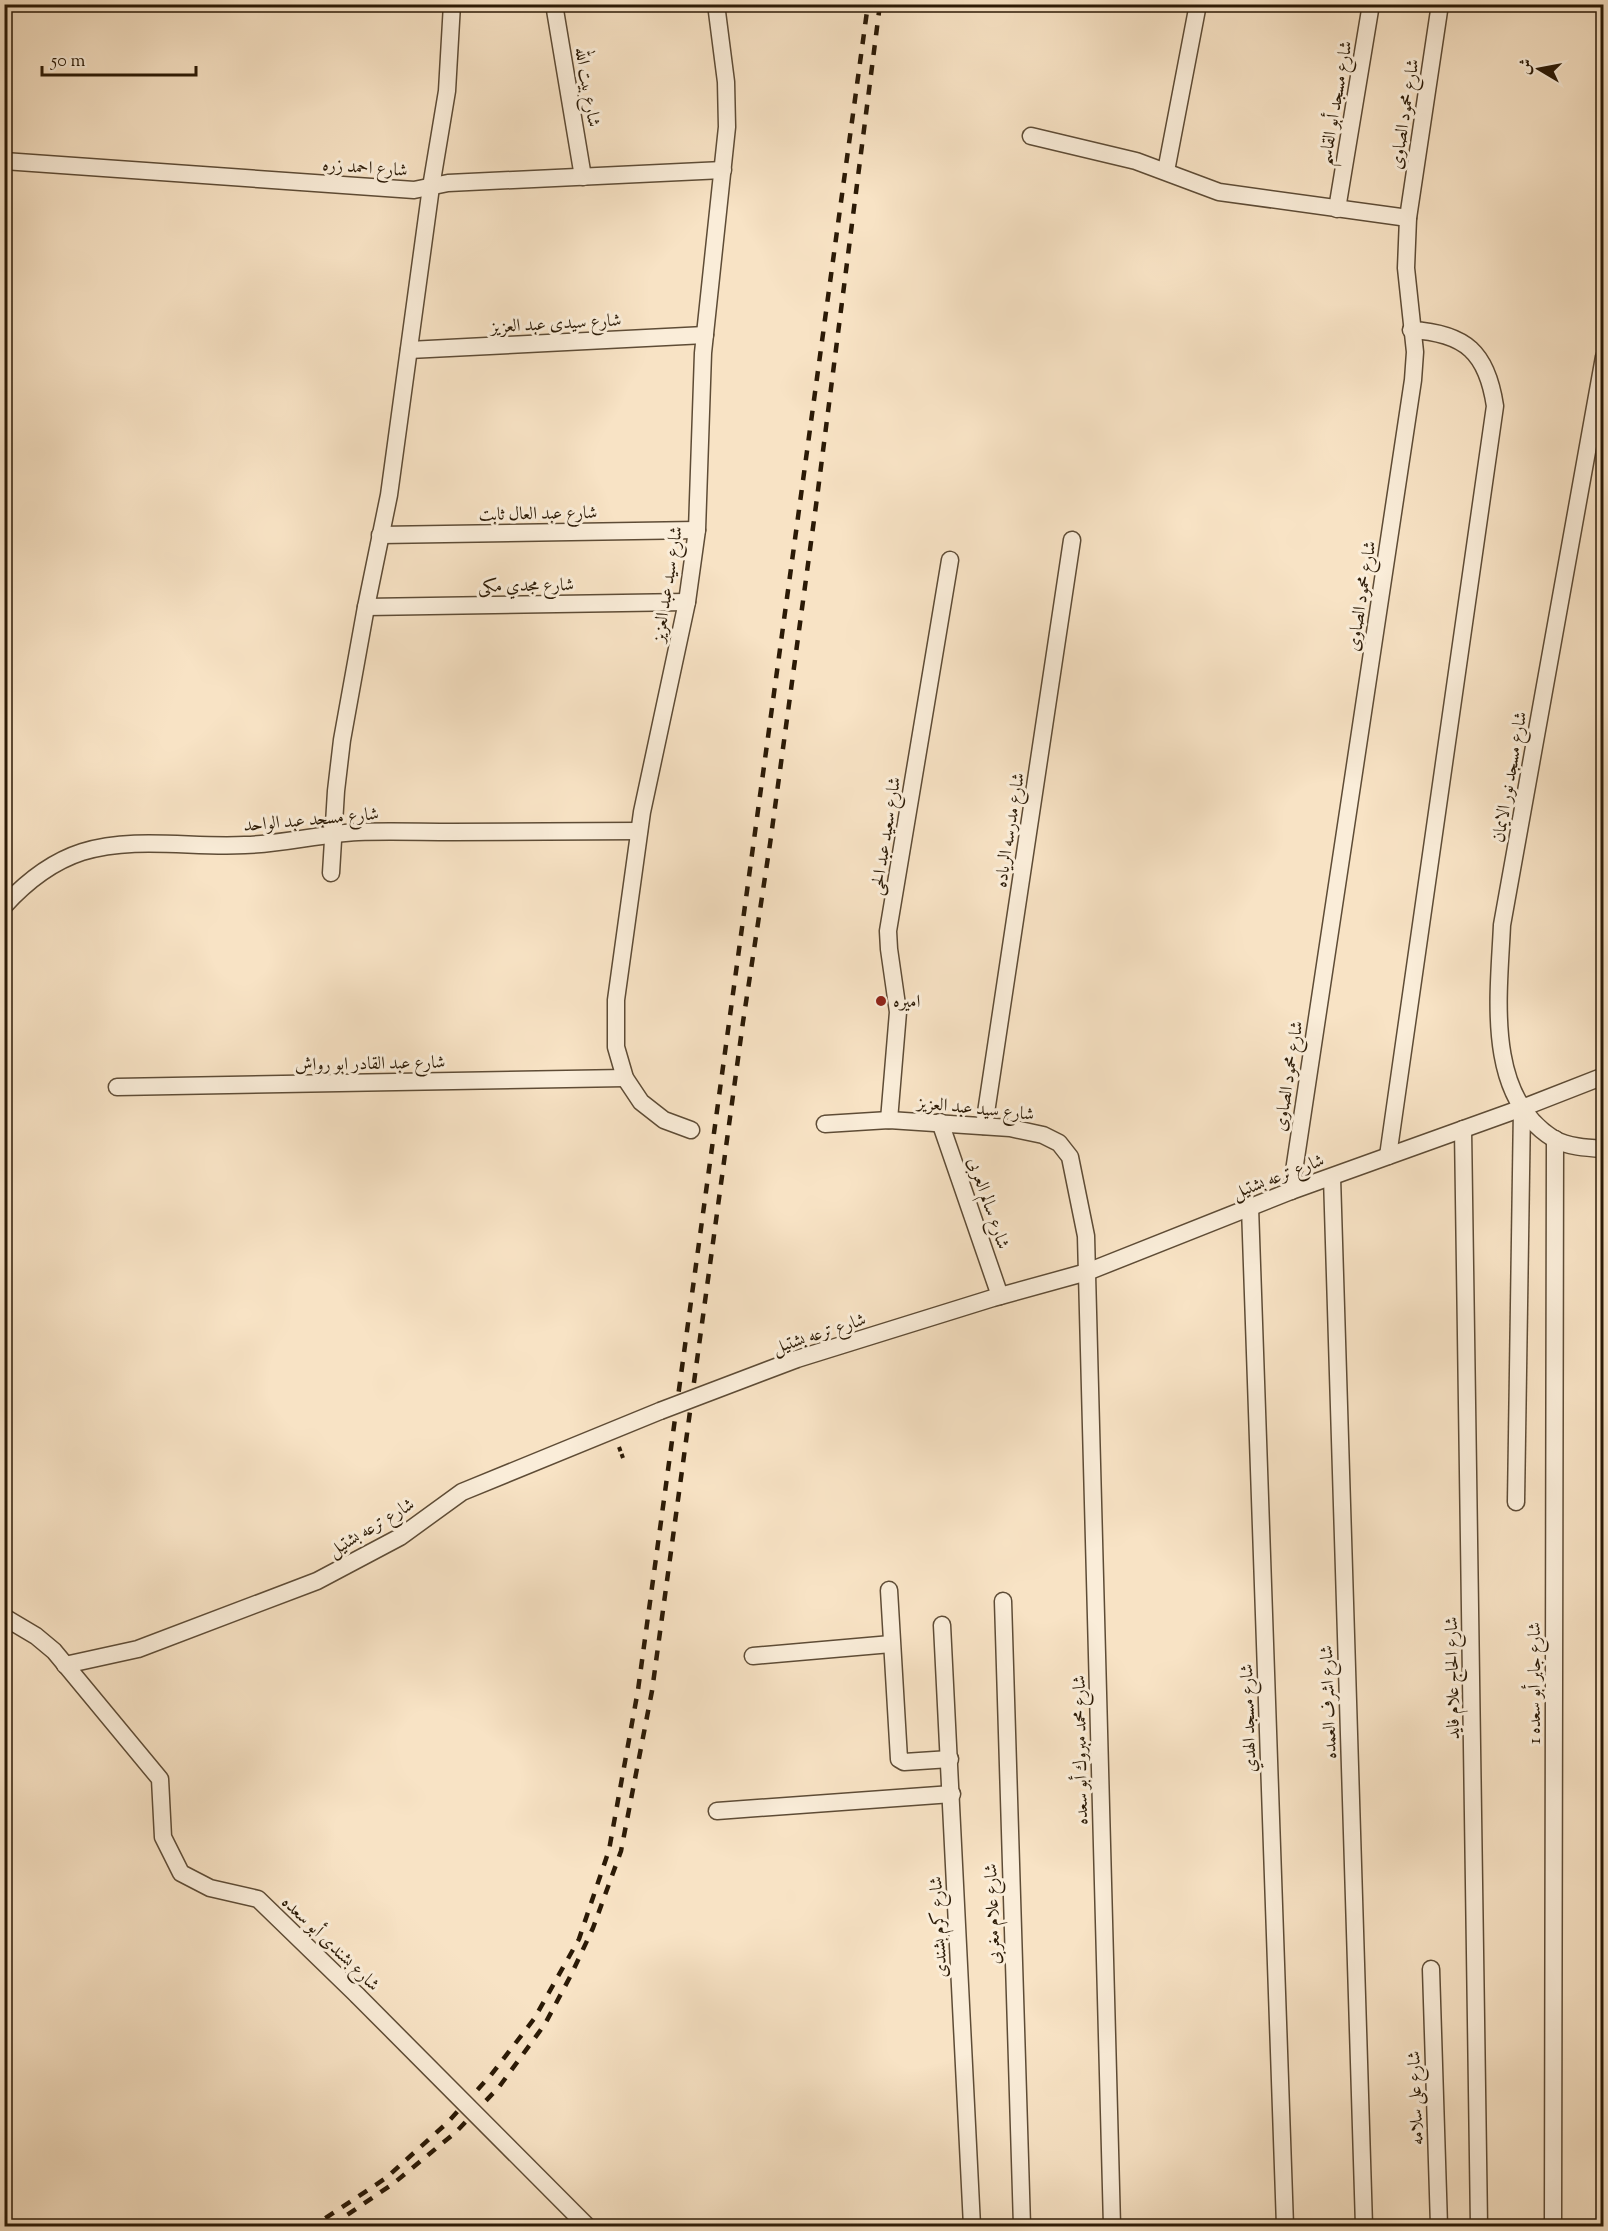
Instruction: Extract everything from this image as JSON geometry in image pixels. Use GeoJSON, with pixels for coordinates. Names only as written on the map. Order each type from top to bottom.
{"type":"FeatureCollection","features":[{"type":"Feature","properties":{"kind":"street"},"geometry":{"type":"LineString","coordinates":[[332,873],[336,790],[342,740],[389,495],[431,187],[447,91],[452,4]]}},
{"type":"Feature","properties":{"kind":"street","name":"شارع بيت الله"},"geometry":{"type":"LineString","coordinates":[[554,4],[583,177]]}},
{"type":"Feature","properties":{"kind":"street","name":"شارع سيد عبد العزيز"},"geometry":{"type":"LineString","coordinates":[[691,1130],[664,1120],[641,1102],[625,1078],[616,1047],[616,1000],[639,831],[687,602],[697,530],[705,334],[727,127],[726,82],[716,4]]}},
{"type":"Feature","properties":{"kind":"street"},"geometry":{"type":"LineString","coordinates":[[1166,171],[1198,4]]}},
{"type":"Feature","properties":{"kind":"street","name":"شارع مسجد أبو القاسم"},"geometry":{"type":"LineString","coordinates":[[1337,209],[1371,4]]}},
{"type":"Feature","properties":{"kind":"street","name":"شارع محمود الصاوى"},"geometry":{"type":"LineString","coordinates":[[1291,1191],[1413,380],[1415,352],[1406,268],[1408,218],[1440,4]]}},
{"type":"Feature","properties":{"kind":"street"},"geometry":{"type":"LineString","coordinates":[[1031,136],[1136,161],[1219,192],[1408,218]]}},
{"type":"Feature","properties":{"kind":"street","name":"شارع احمد زره"},"geometry":{"type":"LineString","coordinates":[[4,161],[414,190],[447,183],[723,170]]}},
{"type":"Feature","properties":{"kind":"street"},"geometry":{"type":"LineString","coordinates":[[1388,1156],[1495,406],[1491,381],[1479,358],[1461,341],[1437,331],[1412,330]]}},
{"type":"Feature","properties":{"kind":"street","name":"شارع سيدى عبد العزيز"},"geometry":{"type":"LineString","coordinates":[[410,350],[705,334]]}},
{"type":"Feature","properties":{"kind":"street","name":"شارع مسجد نور الايمان"},"geometry":{"type":"LineString","coordinates":[[1604,357],[1502,925],[1499,999],[1500,1043],[1506,1070],[1522,1108],[1536,1124],[1555,1139],[1570,1145],[1604,1149]]}},
{"type":"Feature","properties":{"kind":"street","name":"شارع عبد العال ثابت"},"geometry":{"type":"LineString","coordinates":[[380,535],[697,530]]}},
{"type":"Feature","properties":{"kind":"street","name":"شارع مدرسه الرياده"},"geometry":{"type":"LineString","coordinates":[[984,1126],[1072,540]]}},
{"type":"Feature","properties":{"kind":"street","name":"شارع سعيد عبد الحى"},"geometry":{"type":"LineString","coordinates":[[889,1119],[898,1012],[888,931],[950,560]]}},
{"type":"Feature","properties":{"kind":"street","name":"شارع مجدي مكى"},"geometry":{"type":"LineString","coordinates":[[366,607],[687,602]]}},
{"type":"Feature","properties":{"kind":"street","name":"شارع مسجد عبد الواحد"},"geometry":{"type":"LineString","coordinates":[[4,906],[37,875],[73,856],[104,847],[127,844],[242,845],[370,832],[639,831]]}},
{"type":"Feature","properties":{"kind":"street","name":"شارع ترعه بشتيل"},"geometry":{"type":"LineString","coordinates":[[65,1665],[138,1649],[317,1581],[400,1537],[462,1492],[660,1411],[797,1359],[1000,1296],[1087,1272],[1291,1191],[1604,1076]]}},
{"type":"Feature","properties":{"kind":"street","name":"شارع عبد القادر ابو رواش"},"geometry":{"type":"LineString","coordinates":[[117,1087],[625,1078]]}},
{"type":"Feature","properties":{"kind":"street"},"geometry":{"type":"LineString","coordinates":[[1516,1502],[1522,1108]]}},
{"type":"Feature","properties":{"kind":"street","name":"شارع سيد عبد العزيز"},"geometry":{"type":"LineString","coordinates":[[825,1124],[889,1119],[940,1122],[1011,1128],[1043,1135],[1059,1143],[1070,1156],[1086,1236],[1087,1272]]}},
{"type":"Feature","properties":{"kind":"street","name":"شارع سالم العربى"},"geometry":{"type":"LineString","coordinates":[[940,1122],[1000,1296]]}},
{"type":"Feature","properties":{"kind":"street","name":"شارع الحاج علام فايد"},"geometry":{"type":"LineString","coordinates":[[1463,1129],[1479,2226]]}},
{"type":"Feature","properties":{"kind":"street","name":"شارع جابر أبو سعده 1"},"geometry":{"type":"LineString","coordinates":[[1553,2226],[1555,1139]]}},
{"type":"Feature","properties":{"kind":"street","name":"شارع اشرف العمده"},"geometry":{"type":"LineString","coordinates":[[1332,1176],[1364,2226]]}},
{"type":"Feature","properties":{"kind":"street","name":"شارع مسجد الهدي"},"geometry":{"type":"LineString","coordinates":[[1250,1207],[1285,2226]]}},
{"type":"Feature","properties":{"kind":"street","name":"شارع محمد مبروك أبو سعده"},"geometry":{"type":"LineString","coordinates":[[1087,1272],[1112,2226]]}},
{"type":"Feature","properties":{"kind":"street"},"geometry":{"type":"LineString","coordinates":[[889,1590],[900,1761],[950,1759]]}},
{"type":"Feature","properties":{"kind":"street","name":"شارع علام مغربى"},"geometry":{"type":"LineString","coordinates":[[1003,1601],[1022,2226]]}},
{"type":"Feature","properties":{"kind":"street","name":"شارع بشندى أبو سعده"},"geometry":{"type":"LineString","coordinates":[[4,1617],[36,1636],[54,1651],[160,1779],[163,1837],[181,1873],[210,1888],[258,1899],[587,2226]]}},
{"type":"Feature","properties":{"kind":"street","name":"شارع كرم بشندى"},"geometry":{"type":"LineString","coordinates":[[942,1625],[972,2226]]}},
{"type":"Feature","properties":{"kind":"street"},"geometry":{"type":"LineString","coordinates":[[753,1656],[891,1644]]}},
{"type":"Feature","properties":{"kind":"street"},"geometry":{"type":"LineString","coordinates":[[717,1811],[952,1794]]}},
{"type":"Feature","properties":{"kind":"street","name":"شارع على سلامه"},"geometry":{"type":"LineString","coordinates":[[1431,1969],[1439,2226]]}},
{"type":"Feature","properties":{"kind":"path"},"geometry":{"type":"LineString","coordinates":[[617,1443],[623,1458]]}},
{"type":"Feature","properties":{"kind":"railway"},"geometry":{"type":"LineString","coordinates":[[307,2226],[324,2219],[386,2178],[447,2123],[491,2075],[534,2019],[579,1939],[609,1850],[638,1690],[868,4]]}},
{"type":"Feature","properties":{"kind":"railway"},"geometry":{"type":"LineString","coordinates":[[331,2226],[394,2183],[456,2132],[499,2087],[545,2024],[571,1975],[593,1928],[621,1851],[652,1691],[817,498],[880,4]]}},
{"type":"Feature","properties":{"kind":"place","name":"اميره"},"geometry":{"type":"Point","coordinates":[881,1001]}}]}
